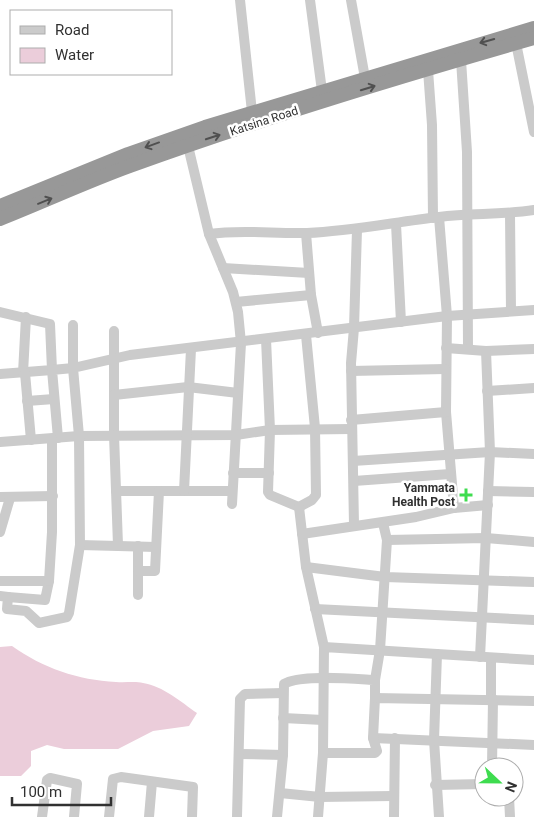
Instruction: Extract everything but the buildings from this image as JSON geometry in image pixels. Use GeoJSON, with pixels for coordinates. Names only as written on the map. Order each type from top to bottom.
{"type":"FeatureCollection","features":[{"type":"Feature","properties":{"kind":"highway","name":"Katsina Road"},"geometry":{"type":"LineString","coordinates":[[0,206],[155,144],[252,112],[534,28]]}},
{"type":"Feature","properties":{"kind":"highway","name":"Katsina Road"},"geometry":{"type":"LineString","coordinates":[[0,219],[128,167],[188,146],[534,38]]}},
{"type":"Feature","properties":{"kind":"street"},"geometry":{"type":"LineString","coordinates":[[240,0],[252,112]]}},
{"type":"Feature","properties":{"kind":"street"},"geometry":{"type":"LineString","coordinates":[[310,0],[322,91]]}},
{"type":"Feature","properties":{"kind":"street"},"geometry":{"type":"LineString","coordinates":[[351,0],[365,78]]}},
{"type":"Feature","properties":{"kind":"street"},"geometry":{"type":"LineString","coordinates":[[516,43],[534,132]]}},
{"type":"Feature","properties":{"kind":"street"},"geometry":{"type":"LineString","coordinates":[[460,60],[465,115],[468,215],[468,349]]}},
{"type":"Feature","properties":{"kind":"street"},"geometry":{"type":"LineString","coordinates":[[428,70],[436,218],[447,316],[446,412],[454,508]]}},
{"type":"Feature","properties":{"kind":"street"},"geometry":{"type":"LineString","coordinates":[[188,146],[209,234],[236,302],[241,343],[232,504]]}},
{"type":"Feature","properties":{"kind":"street"},"geometry":{"type":"LineString","coordinates":[[209,234],[231,231],[306,233],[357,230],[436,218],[510,214],[534,210]]}},
{"type":"Feature","properties":{"kind":"street"},"geometry":{"type":"LineString","coordinates":[[510,214],[511,311]]}},
{"type":"Feature","properties":{"kind":"street"},"geometry":{"type":"LineString","coordinates":[[396,224],[401,322]]}},
{"type":"Feature","properties":{"kind":"street"},"geometry":{"type":"LineString","coordinates":[[354,525],[351,371],[357,230]]}},
{"type":"Feature","properties":{"kind":"street"},"geometry":{"type":"LineString","coordinates":[[306,233],[309,273],[318,333]]}},
{"type":"Feature","properties":{"kind":"street"},"geometry":{"type":"LineString","coordinates":[[223,268],[309,273]]}},
{"type":"Feature","properties":{"kind":"street"},"geometry":{"type":"LineString","coordinates":[[236,302],[312,295]]}},
{"type":"Feature","properties":{"kind":"street"},"geometry":{"type":"LineString","coordinates":[[0,374],[74,368],[114,358],[447,316],[534,310]]}},
{"type":"Feature","properties":{"kind":"street"},"geometry":{"type":"LineString","coordinates":[[0,312],[50,324],[55,438],[48,581],[45,600],[4,596],[7,609],[26,611],[39,623],[67,617],[71,606],[80,544],[79,436],[74,368],[74,325]]}},
{"type":"Feature","properties":{"kind":"street"},"geometry":{"type":"LineString","coordinates":[[26,317],[24,373],[31,440]]}},
{"type":"Feature","properties":{"kind":"street"},"geometry":{"type":"LineString","coordinates":[[114,332],[114,435],[118,545]]}},
{"type":"Feature","properties":{"kind":"street"},"geometry":{"type":"LineString","coordinates":[[266,339],[270,430],[270,495],[298,507],[316,496],[315,428],[306,335]]}},
{"type":"Feature","properties":{"kind":"street"},"geometry":{"type":"LineString","coordinates":[[446,348],[486,351],[534,349]]}},
{"type":"Feature","properties":{"kind":"street"},"geometry":{"type":"LineString","coordinates":[[184,491],[191,349]]}},
{"type":"Feature","properties":{"kind":"street"},"geometry":{"type":"LineString","coordinates":[[486,351],[490,452],[482,618],[492,699],[492,757]]}},
{"type":"Feature","properties":{"kind":"street"},"geometry":{"type":"LineString","coordinates":[[351,371],[445,369]]}},
{"type":"Feature","properties":{"kind":"street"},"geometry":{"type":"LineString","coordinates":[[114,394],[188,387],[238,392]]}},
{"type":"Feature","properties":{"kind":"street"},"geometry":{"type":"LineString","coordinates":[[487,391],[534,388]]}},
{"type":"Feature","properties":{"kind":"street"},"geometry":{"type":"LineString","coordinates":[[27,401],[54,399]]}},
{"type":"Feature","properties":{"kind":"street"},"geometry":{"type":"LineString","coordinates":[[0,442],[79,436],[236,434],[315,428],[446,412]]}},
{"type":"Feature","properties":{"kind":"street"},"geometry":{"type":"LineString","coordinates":[[353,461],[490,452],[534,454]]}},
{"type":"Feature","properties":{"kind":"street"},"geometry":{"type":"LineString","coordinates":[[233,472],[269,473]]}},
{"type":"Feature","properties":{"kind":"street"},"geometry":{"type":"LineString","coordinates":[[354,482],[450,474]]}},
{"type":"Feature","properties":{"kind":"street"},"geometry":{"type":"LineString","coordinates":[[116,491],[232,491]]}},
{"type":"Feature","properties":{"kind":"street"},"geometry":{"type":"LineString","coordinates":[[138,571],[155,572],[158,491]]}},
{"type":"Feature","properties":{"kind":"street"},"geometry":{"type":"LineString","coordinates":[[488,491],[534,492]]}},
{"type":"Feature","properties":{"kind":"street"},"geometry":{"type":"LineString","coordinates":[[0,532],[5,497],[53,496]]}},
{"type":"Feature","properties":{"kind":"street"},"geometry":{"type":"LineString","coordinates":[[302,534],[354,525],[383,523],[454,508],[488,505]]}},
{"type":"Feature","properties":{"kind":"street"},"geometry":{"type":"LineString","coordinates":[[298,507],[306,567],[324,647],[323,753],[318,817]]}},
{"type":"Feature","properties":{"kind":"street"},"geometry":{"type":"LineString","coordinates":[[323,753],[375,754],[377,746],[373,738],[375,680],[380,650],[387,540],[383,523]]}},
{"type":"Feature","properties":{"kind":"street"},"geometry":{"type":"LineString","coordinates":[[387,540],[486,538],[534,542]]}},
{"type":"Feature","properties":{"kind":"street"},"geometry":{"type":"LineString","coordinates":[[80,544],[156,547]]}},
{"type":"Feature","properties":{"kind":"street"},"geometry":{"type":"LineString","coordinates":[[138,546],[138,595]]}},
{"type":"Feature","properties":{"kind":"street"},"geometry":{"type":"LineString","coordinates":[[306,567],[385,577],[534,582]]}},
{"type":"Feature","properties":{"kind":"street"},"geometry":{"type":"LineString","coordinates":[[0,581],[48,581]]}},
{"type":"Feature","properties":{"kind":"street"},"geometry":{"type":"LineString","coordinates":[[315,609],[534,620]]}},
{"type":"Feature","properties":{"kind":"street"},"geometry":{"type":"LineString","coordinates":[[324,647],[534,660]]}},
{"type":"Feature","properties":{"kind":"street"},"geometry":{"type":"LineString","coordinates":[[437,654],[434,740],[438,817]]}},
{"type":"Feature","properties":{"kind":"street"},"geometry":{"type":"LineString","coordinates":[[277,817],[283,754],[284,684],[287,682],[325,678],[375,680]]}},
{"type":"Feature","properties":{"kind":"street"},"geometry":{"type":"LineString","coordinates":[[238,817],[241,697],[245,694],[283,693]]}},
{"type":"Feature","properties":{"kind":"street"},"geometry":{"type":"LineString","coordinates":[[375,698],[534,701]]}},
{"type":"Feature","properties":{"kind":"street"},"geometry":{"type":"LineString","coordinates":[[283,718],[323,720]]}},
{"type":"Feature","properties":{"kind":"street"},"geometry":{"type":"LineString","coordinates":[[373,738],[534,745]]}},
{"type":"Feature","properties":{"kind":"street"},"geometry":{"type":"LineString","coordinates":[[394,817],[395,738]]}},
{"type":"Feature","properties":{"kind":"street"},"geometry":{"type":"LineString","coordinates":[[240,754],[283,754]]}},
{"type":"Feature","properties":{"kind":"street"},"geometry":{"type":"LineString","coordinates":[[108,817],[113,779],[121,777],[193,787],[192,817]]}},
{"type":"Feature","properties":{"kind":"street"},"geometry":{"type":"LineString","coordinates":[[42,817],[46,780],[50,778],[77,784],[74,817]]}},
{"type":"Feature","properties":{"kind":"street"},"geometry":{"type":"LineString","coordinates":[[149,817],[152,782]]}},
{"type":"Feature","properties":{"kind":"street"},"geometry":{"type":"LineString","coordinates":[[435,785],[474,784]]}},
{"type":"Feature","properties":{"kind":"street"},"geometry":{"type":"LineString","coordinates":[[280,793],[320,797],[393,796]]}},
{"type":"Feature","properties":{"kind":"water"},"geometry":{"type":"Polygon","coordinates":[[[12,646],[36,661],[75,676],[102,681],[137,682],[158,687],[197,713],[189,726],[153,731],[118,749],[64,749],[47,745],[31,751],[31,766],[21,776],[0,776],[0,647],[12,646]]]}},
{"type":"Feature","properties":{"kind":"place","name":"Yammata Health Post"},"geometry":{"type":"Point","coordinates":[466,495]}}]}
